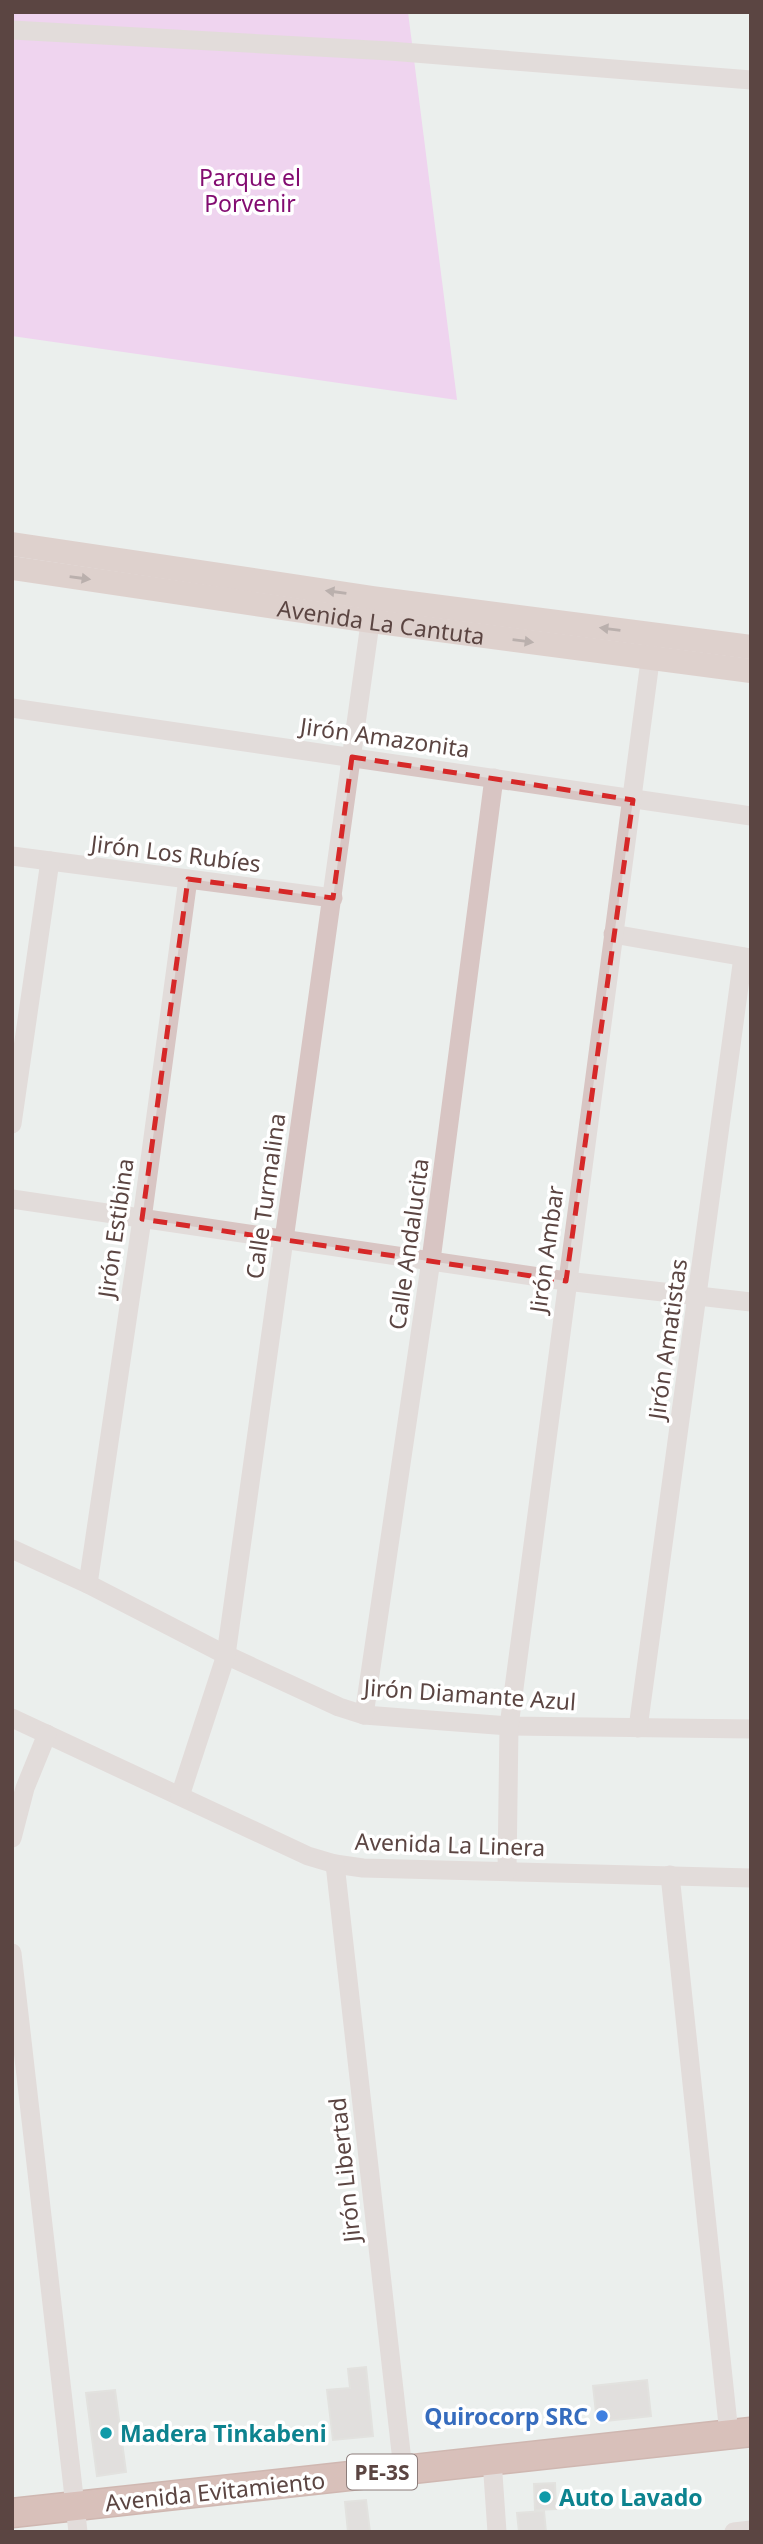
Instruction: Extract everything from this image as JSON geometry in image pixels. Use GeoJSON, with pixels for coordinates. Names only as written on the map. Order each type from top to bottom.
{"type":"FeatureCollection","features":[{"type":"Feature","properties":{"kind":"highway","name":"Avenida Evitamiento"},"geometry":{"type":"LineString","coordinates":[[12,2513],[77,2519],[402,2470],[740,2433]]}},
{"type":"Feature","properties":{"kind":"main road","name":"Avenida La Cantuta"},"geometry":{"type":"LineString","coordinates":[[12,544],[372,609]]}},
{"type":"Feature","properties":{"kind":"main road","name":"Avenida La Cantuta"},"geometry":{"type":"LineString","coordinates":[[12,568],[372,609],[652,646],[751,671]]}},
{"type":"Feature","properties":{"kind":"main road","name":"Avenida La Cantuta"},"geometry":{"type":"LineString","coordinates":[[652,646],[751,647]]}},
{"type":"Feature","properties":{"kind":"street"},"geometry":{"type":"LineString","coordinates":[[12,30],[390,51],[751,80]]}},
{"type":"Feature","properties":{"kind":"street","name":"Calle Turmalina"},"geometry":{"type":"LineString","coordinates":[[180,1796],[226,1654],[372,609]]}},
{"type":"Feature","properties":{"kind":"street","name":"Jirón Ambar"},"geometry":{"type":"LineString","coordinates":[[507,1871],[509,1726],[652,646]]}},
{"type":"Feature","properties":{"kind":"street","name":"Jirón Amazonita"},"geometry":{"type":"LineString","coordinates":[[12,708],[751,816]]}},
{"type":"Feature","properties":{"kind":"street","name":"Calle Andalucita"},"geometry":{"type":"LineString","coordinates":[[364,1714],[431,1260],[494,778]]}},
{"type":"Feature","properties":{"kind":"street","name":"Jirón Los Rubíes"},"geometry":{"type":"LineString","coordinates":[[12,856],[332,898]]}},
{"type":"Feature","properties":{"kind":"street"},"geometry":{"type":"LineString","coordinates":[[12,1124],[19,1016],[50,861]]}},
{"type":"Feature","properties":{"kind":"street","name":"Jirón Estibina"},"geometry":{"type":"LineString","coordinates":[[88,1584],[142,1219],[188,879]]}},
{"type":"Feature","properties":{"kind":"street"},"geometry":{"type":"LineString","coordinates":[[613,934],[747,958]]}},
{"type":"Feature","properties":{"kind":"street","name":"Jirón Amatistas"},"geometry":{"type":"LineString","coordinates":[[638,1728],[747,958]]}},
{"type":"Feature","properties":{"kind":"street"},"geometry":{"type":"LineString","coordinates":[[12,1199],[566,1281],[751,1302]]}},
{"type":"Feature","properties":{"kind":"street","name":"Jirón Diamante Azul"},"geometry":{"type":"LineString","coordinates":[[12,1549],[339,1707],[364,1714],[509,1726],[751,1729]]}},
{"type":"Feature","properties":{"kind":"street","name":"Avenida La Linera"},"geometry":{"type":"LineString","coordinates":[[12,1718],[308,1856],[335,1864],[363,1868],[751,1878]]}},
{"type":"Feature","properties":{"kind":"street"},"geometry":{"type":"LineString","coordinates":[[12,1838],[25,1788],[47,1734]]}},
{"type":"Feature","properties":{"kind":"street","name":"Jirón Libertad"},"geometry":{"type":"LineString","coordinates":[[335,1864],[402,2470]]}},
{"type":"Feature","properties":{"kind":"street"},"geometry":{"type":"LineString","coordinates":[[670,1875],[740,2433]]}},
{"type":"Feature","properties":{"kind":"street"},"geometry":{"type":"LineString","coordinates":[[12,1953],[77,2519]]}},
{"type":"Feature","properties":{"kind":"street"},"geometry":{"type":"LineString","coordinates":[[492,2460],[497,2532]]}},
{"type":"Feature","properties":{"kind":"street"},"geometry":{"type":"LineString","coordinates":[[734,2532],[751,2530]]}},
{"type":"Feature","properties":{"kind":"highlighted area"},"geometry":{"type":"Polygon","coordinates":[[[352,757],[633,800],[566,1281],[142,1219],[188,879],[333,898],[352,757]]]}},
{"type":"Feature","properties":{"kind":"green space","name":"Parque el Porvenir"},"geometry":{"type":"Polygon","coordinates":[[[12,12],[408,12],[457,400],[12,336],[12,12]]]}},
{"type":"Feature","properties":{"kind":"building"},"geometry":{"type":"Polygon","coordinates":[[[366,2367],[373,2436],[333,2440],[327,2390],[350,2388],[348,2369],[366,2367]]]}},
{"type":"Feature","properties":{"kind":"building"},"geometry":{"type":"Polygon","coordinates":[[[647,2380],[651,2416],[597,2422],[593,2386],[647,2380]]]}},
{"type":"Feature","properties":{"kind":"building","name":"Madera Tinkabeni"},"geometry":{"type":"Polygon","coordinates":[[[115,2390],[126,2472],[97,2476],[86,2393],[115,2390]]]}},
{"type":"Feature","properties":{"kind":"building","name":"Auto Lavado"},"geometry":{"type":"Polygon","coordinates":[[[555,2483],[556,2509],[535,2510],[534,2484],[555,2483]]]}},
{"type":"Feature","properties":{"kind":"building"},"geometry":{"type":"Polygon","coordinates":[[[366,2500],[370,2532],[348,2532],[345,2502],[366,2500]]]}},
{"type":"Feature","properties":{"kind":"building"},"geometry":{"type":"Polygon","coordinates":[[[544,2511],[546,2532],[519,2532],[517,2513],[544,2511]]]}},
{"type":"Feature","properties":{"kind":"place","name":"Quirocorp SRC"},"geometry":{"type":"Point","coordinates":[602,2416]}},
{"type":"Feature","properties":{"kind":"place","name":"Madera Tinkabeni"},"geometry":{"type":"Point","coordinates":[106,2433]}},
{"type":"Feature","properties":{"kind":"place","name":"Auto Lavado"},"geometry":{"type":"Point","coordinates":[545,2497]}}]}
